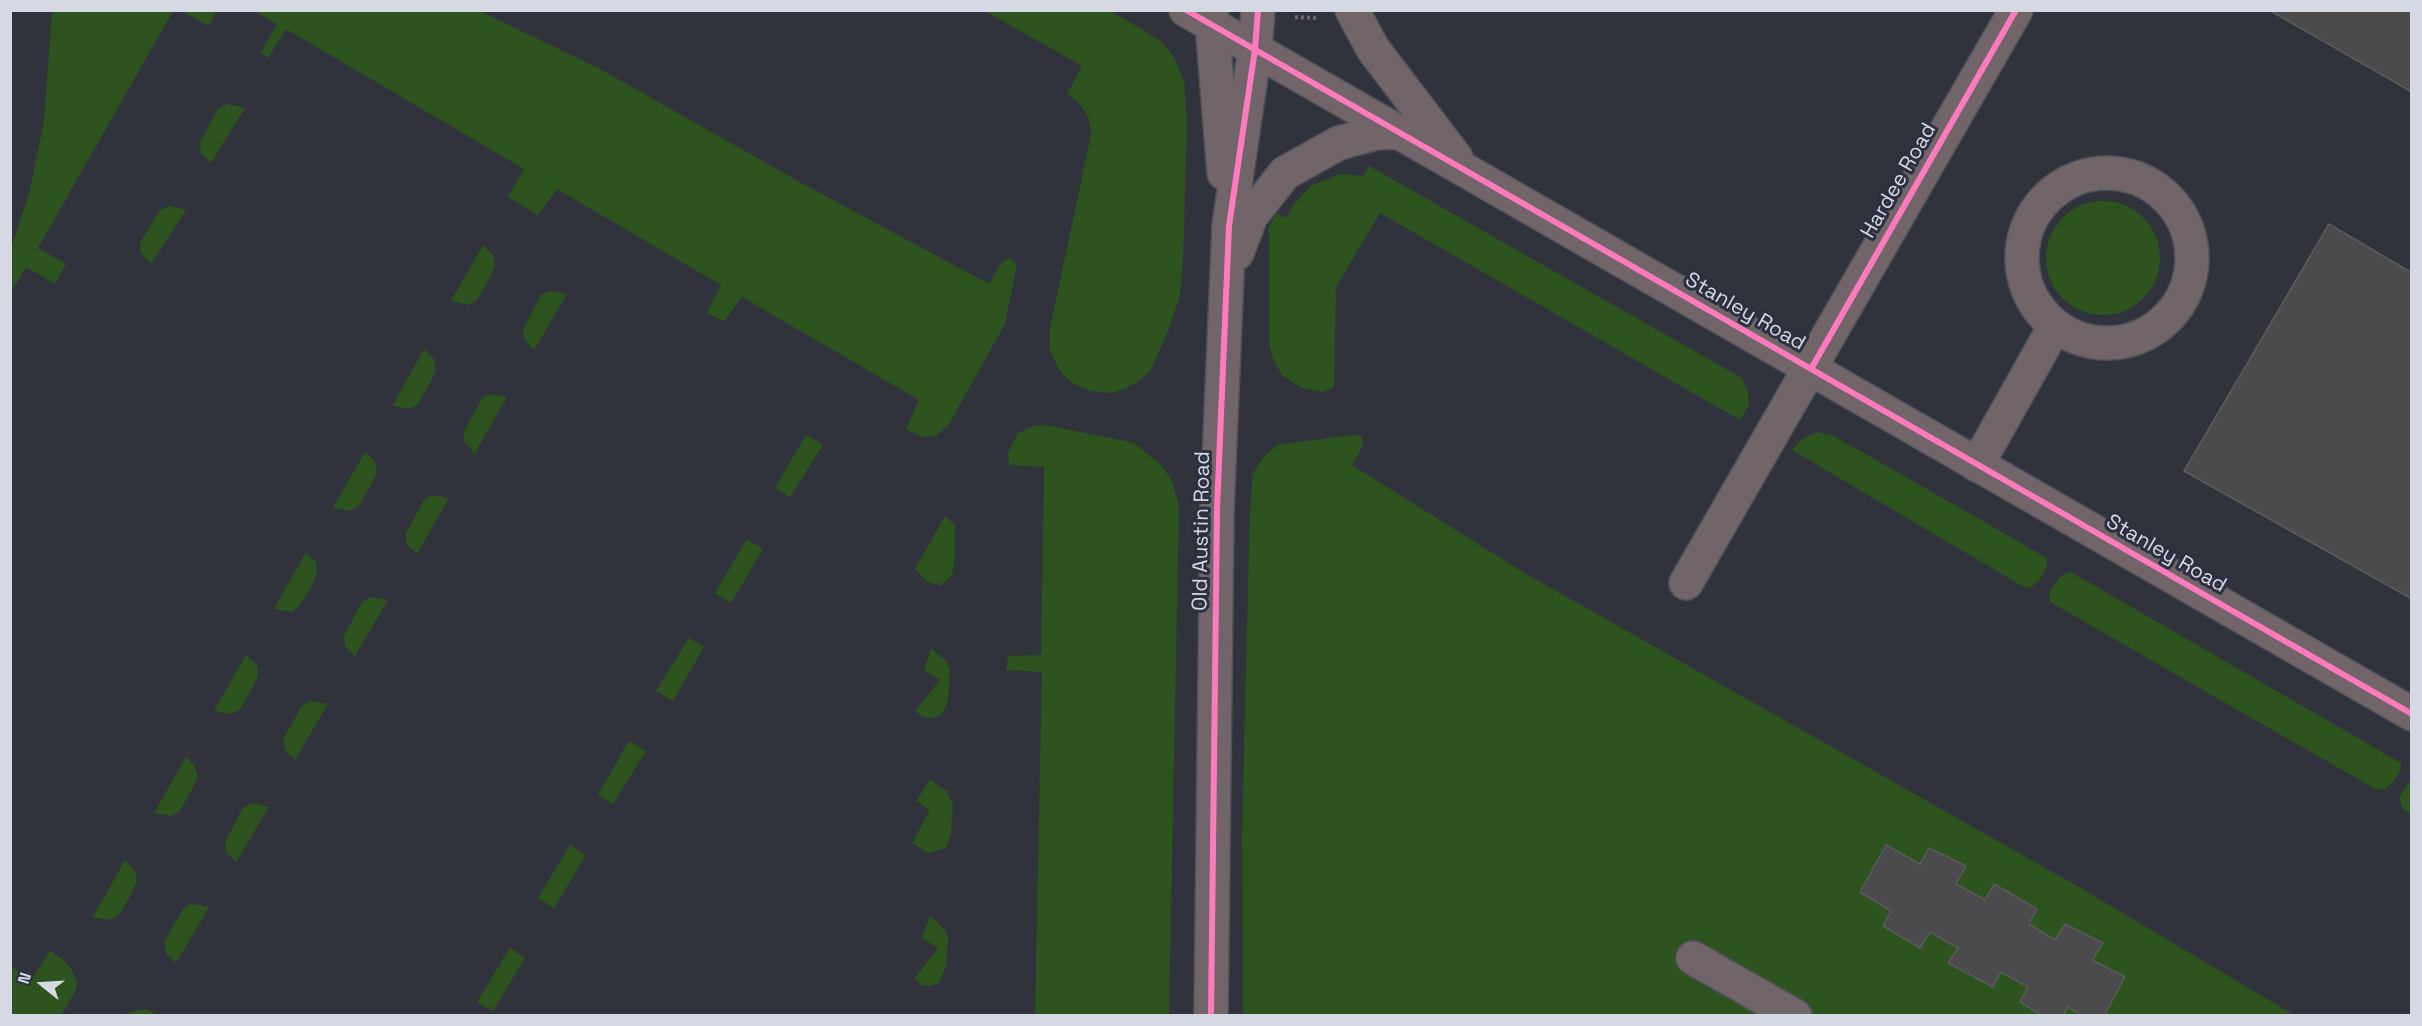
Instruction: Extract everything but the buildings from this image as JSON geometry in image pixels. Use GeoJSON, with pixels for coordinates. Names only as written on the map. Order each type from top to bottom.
{"type":"FeatureCollection","features":[{"type":"Feature","properties":{"kind":"street","name":"Old Austin Road"},"geometry":{"type":"LineString","coordinates":[[1211,1016],[1217,509],[1227,276],[1230,226],[1255,49],[1258,10]]}},
{"type":"Feature","properties":{"kind":"street","name":"Hardee Road"},"geometry":{"type":"LineString","coordinates":[[1686,583],[2016,10]]}},
{"type":"Feature","properties":{"kind":"street"},"geometry":{"type":"LineString","coordinates":[[1339,14],[1373,49],[1464,169]]}},
{"type":"Feature","properties":{"kind":"street","name":"Old Austin Road"},"geometry":{"type":"LineString","coordinates":[[1203,15],[1230,226]]}},
{"type":"Feature","properties":{"kind":"street","name":"Stanley Road"},"geometry":{"type":"LineString","coordinates":[[1203,15],[1255,49],[2412,714]]}},
{"type":"Feature","properties":{"kind":"street"},"geometry":{"type":"LineString","coordinates":[[1227,276],[1251,216],[1285,173],[1339,143],[1376,133],[1400,132]]}},
{"type":"Feature","properties":{"kind":"street"},"geometry":{"type":"LineString","coordinates":[[2110,172],[2136,178],[2160,191],[2179,213],[2191,240],[2191,270],[2182,298],[2164,321],[2139,337],[2110,344],[2081,340],[2055,326],[2036,306],[2025,283],[2021,256],[2026,229],[2040,206],[2059,187],[2083,175],[2110,172]]}},
{"type":"Feature","properties":{"kind":"street"},"geometry":{"type":"LineString","coordinates":[[1977,465],[2055,326]]}},
{"type":"Feature","properties":{"kind":"street"},"geometry":{"type":"LineString","coordinates":[[1693,958],[1795,1016]]}},
{"type":"Feature","properties":{"kind":"path"},"geometry":{"type":"LineString","coordinates":[[1291,17],[1339,14]]}},
{"type":"Feature","properties":{"kind":"green space"},"geometry":{"type":"Polygon","coordinates":[[[52,11],[173,11],[38,248],[66,264],[55,284],[26,267],[11,293],[11,248],[29,194],[44,122],[52,11]]]}},
{"type":"Feature","properties":{"kind":"green space"},"geometry":{"type":"Polygon","coordinates":[[[182,11],[217,11],[208,26],[182,11]]]}},
{"type":"Feature","properties":{"kind":"green space"},"geometry":{"type":"Polygon","coordinates":[[[254,11],[480,11],[602,70],[796,180],[989,284],[1001,263],[1010,258],[1017,265],[1005,324],[949,424],[936,436],[922,437],[906,429],[919,400],[742,297],[724,321],[707,313],[721,285],[557,189],[538,215],[508,197],[524,169],[286,29],[268,58],[261,52],[277,24],[254,11]]]}},
{"type":"Feature","properties":{"kind":"green space"},"geometry":{"type":"Polygon","coordinates":[[[985,11],[1111,11],[1161,41],[1174,57],[1184,82],[1187,119],[1180,296],[1151,370],[1139,381],[1125,389],[1111,393],[1091,391],[1076,385],[1064,376],[1050,350],[1050,328],[1091,135],[1089,118],[1079,103],[1067,94],[1082,66],[985,11]]]}},
{"type":"Feature","properties":{"kind":"green space"},"geometry":{"type":"Polygon","coordinates":[[[227,104],[245,108],[211,163],[201,153],[200,142],[218,109],[227,104]]]}},
{"type":"Feature","properties":{"kind":"green space"},"geometry":{"type":"Polygon","coordinates":[[[1369,166],[1742,378],[1748,391],[1749,405],[1740,420],[1380,213],[1336,287],[1334,387],[1323,392],[1302,388],[1283,376],[1274,362],[1269,343],[1269,228],[1276,213],[1286,218],[1294,204],[1311,186],[1340,174],[1363,176],[1369,166]]]}},
{"type":"Feature","properties":{"kind":"green space"},"geometry":{"type":"Polygon","coordinates":[[[2103,201],[2125,206],[2143,218],[2155,236],[2160,258],[2155,280],[2143,298],[2125,310],[2103,315],[2081,310],[2063,298],[2051,280],[2046,258],[2051,236],[2063,218],[2081,206],[2103,201]]]}},
{"type":"Feature","properties":{"kind":"green space"},"geometry":{"type":"Polygon","coordinates":[[[169,206],[186,210],[151,264],[141,253],[140,243],[160,210],[169,206]]]}},
{"type":"Feature","properties":{"kind":"green space"},"geometry":{"type":"Polygon","coordinates":[[[483,245],[493,255],[495,265],[477,300],[469,305],[451,301],[483,245]]]}},
{"type":"Feature","properties":{"kind":"green space"},"geometry":{"type":"Polygon","coordinates":[[[550,291],[567,294],[534,350],[524,339],[523,330],[541,295],[550,291]]]}},
{"type":"Feature","properties":{"kind":"green space"},"geometry":{"type":"Polygon","coordinates":[[[424,349],[434,359],[436,370],[431,381],[418,404],[410,409],[392,406],[424,349]]]}},
{"type":"Feature","properties":{"kind":"green space"},"geometry":{"type":"Polygon","coordinates":[[[490,394],[507,397],[475,453],[464,442],[464,432],[482,398],[490,394]]]}},
{"type":"Feature","properties":{"kind":"green space"},"geometry":{"type":"Polygon","coordinates":[[[1046,425],[1134,443],[1160,464],[1171,479],[1179,505],[1169,1015],[1035,1015],[1042,672],[1006,670],[1008,656],[1041,655],[1044,467],[1009,465],[1008,453],[1018,433],[1033,426],[1046,425]]]}},
{"type":"Feature","properties":{"kind":"green space"},"geometry":{"type":"Polygon","coordinates":[[[1816,432],[1831,435],[1864,453],[2047,558],[2047,567],[2039,581],[2030,588],[2022,586],[1792,450],[1802,439],[1816,432]]]}},
{"type":"Feature","properties":{"kind":"green space"},"geometry":{"type":"Polygon","coordinates":[[[806,435],[823,445],[790,497],[775,488],[806,435]]]}},
{"type":"Feature","properties":{"kind":"green space"},"geometry":{"type":"Polygon","coordinates":[[[1352,435],[1362,436],[1363,446],[1352,465],[1521,571],[2079,887],[2294,1015],[1243,1016],[1242,833],[1250,509],[1253,473],[1265,456],[1277,445],[1352,435]]]}},
{"type":"Feature","properties":{"kind":"green space"},"geometry":{"type":"Polygon","coordinates":[[[365,452],[375,461],[377,472],[359,506],[351,511],[333,508],[365,452]]]}},
{"type":"Feature","properties":{"kind":"green space"},"geometry":{"type":"Polygon","coordinates":[[[432,495],[449,498],[417,554],[406,544],[406,533],[424,500],[432,495]]]}},
{"type":"Feature","properties":{"kind":"green space"},"geometry":{"type":"Polygon","coordinates":[[[945,516],[955,525],[955,559],[952,575],[940,586],[927,581],[915,569],[945,516]]]}},
{"type":"Feature","properties":{"kind":"green space"},"geometry":{"type":"Polygon","coordinates":[[[747,539],[763,549],[731,603],[715,593],[747,539]]]}},
{"type":"Feature","properties":{"kind":"green space"},"geometry":{"type":"Polygon","coordinates":[[[306,552],[316,562],[317,572],[313,584],[299,606],[292,612],[274,609],[306,552]]]}},
{"type":"Feature","properties":{"kind":"green space"},"geometry":{"type":"Polygon","coordinates":[[[2071,572],[2401,763],[2401,769],[2395,780],[2386,788],[2377,790],[2050,602],[2049,593],[2057,581],[2062,575],[2071,572]]]}},
{"type":"Feature","properties":{"kind":"green space"},"geometry":{"type":"Polygon","coordinates":[[[370,597],[388,600],[355,656],[345,646],[344,636],[362,602],[370,597]]]}},
{"type":"Feature","properties":{"kind":"green space"},"geometry":{"type":"Polygon","coordinates":[[[689,638],[704,647],[673,701],[656,691],[689,638]]]}},
{"type":"Feature","properties":{"kind":"green space"},"geometry":{"type":"Polygon","coordinates":[[[931,648],[947,662],[950,671],[948,699],[944,711],[941,715],[932,718],[923,717],[915,711],[940,680],[924,670],[931,648]]]}},
{"type":"Feature","properties":{"kind":"green space"},"geometry":{"type":"Polygon","coordinates":[[[246,655],[257,665],[258,675],[253,687],[240,709],[232,714],[214,711],[246,655]]]}},
{"type":"Feature","properties":{"kind":"green space"},"geometry":{"type":"Polygon","coordinates":[[[310,701],[328,704],[295,760],[285,750],[283,739],[302,706],[310,701]]]}},
{"type":"Feature","properties":{"kind":"green space"},"geometry":{"type":"Polygon","coordinates":[[[629,741],[646,751],[613,804],[598,795],[629,741]]]}},
{"type":"Feature","properties":{"kind":"green space"},"geometry":{"type":"Polygon","coordinates":[[[186,757],[195,767],[198,777],[180,811],[171,816],[154,813],[186,757]]]}},
{"type":"Feature","properties":{"kind":"green space"},"geometry":{"type":"Polygon","coordinates":[[[2411,779],[2411,814],[2403,810],[2399,797],[2411,779]]]}},
{"type":"Feature","properties":{"kind":"green space"},"geometry":{"type":"Polygon","coordinates":[[[930,780],[947,791],[953,805],[951,834],[946,848],[928,853],[912,843],[930,810],[916,801],[930,780]]]}},
{"type":"Feature","properties":{"kind":"green space"},"geometry":{"type":"Polygon","coordinates":[[[251,803],[269,807],[236,862],[226,852],[225,842],[243,808],[251,803]]]}},
{"type":"Feature","properties":{"kind":"green space"},"geometry":{"type":"Polygon","coordinates":[[[570,845],[586,855],[554,908],[538,898],[570,845]]]}},
{"type":"Feature","properties":{"kind":"green space"},"geometry":{"type":"Polygon","coordinates":[[[125,860],[135,871],[137,881],[132,893],[119,915],[111,920],[93,917],[125,860]]]}},
{"type":"Feature","properties":{"kind":"green space"},"geometry":{"type":"Polygon","coordinates":[[[191,904],[209,907],[176,963],[166,953],[164,942],[183,909],[191,904]]]}},
{"type":"Feature","properties":{"kind":"green space"},"geometry":{"type":"Polygon","coordinates":[[[930,916],[945,930],[948,939],[946,967],[939,983],[930,986],[922,985],[914,979],[938,948],[922,938],[930,916]]]}},
{"type":"Feature","properties":{"kind":"green space"},"geometry":{"type":"Polygon","coordinates":[[[510,948],[525,958],[493,1011],[477,1002],[510,948]]]}},
{"type":"Feature","properties":{"kind":"green space"},"geometry":{"type":"Polygon","coordinates":[[[50,951],[71,968],[77,983],[75,992],[61,1015],[11,1015],[11,967],[32,979],[50,951]]]}},
{"type":"Feature","properties":{"kind":"green space"},"geometry":{"type":"Polygon","coordinates":[[[146,1009],[158,1015],[123,1015],[134,1011],[146,1009]]]}},
{"type":"Feature","properties":{"kind":"cycle path"},"geometry":{"type":"LineString","coordinates":[[1186,10],[2412,714]]}},
{"type":"Feature","properties":{"kind":"cycle path"},"geometry":{"type":"LineString","coordinates":[[1211,1016],[1217,509],[1229,226],[1255,49],[1258,10]]}},
{"type":"Feature","properties":{"kind":"cycle path"},"geometry":{"type":"LineString","coordinates":[[1811,369],[2016,10]]}}]}
